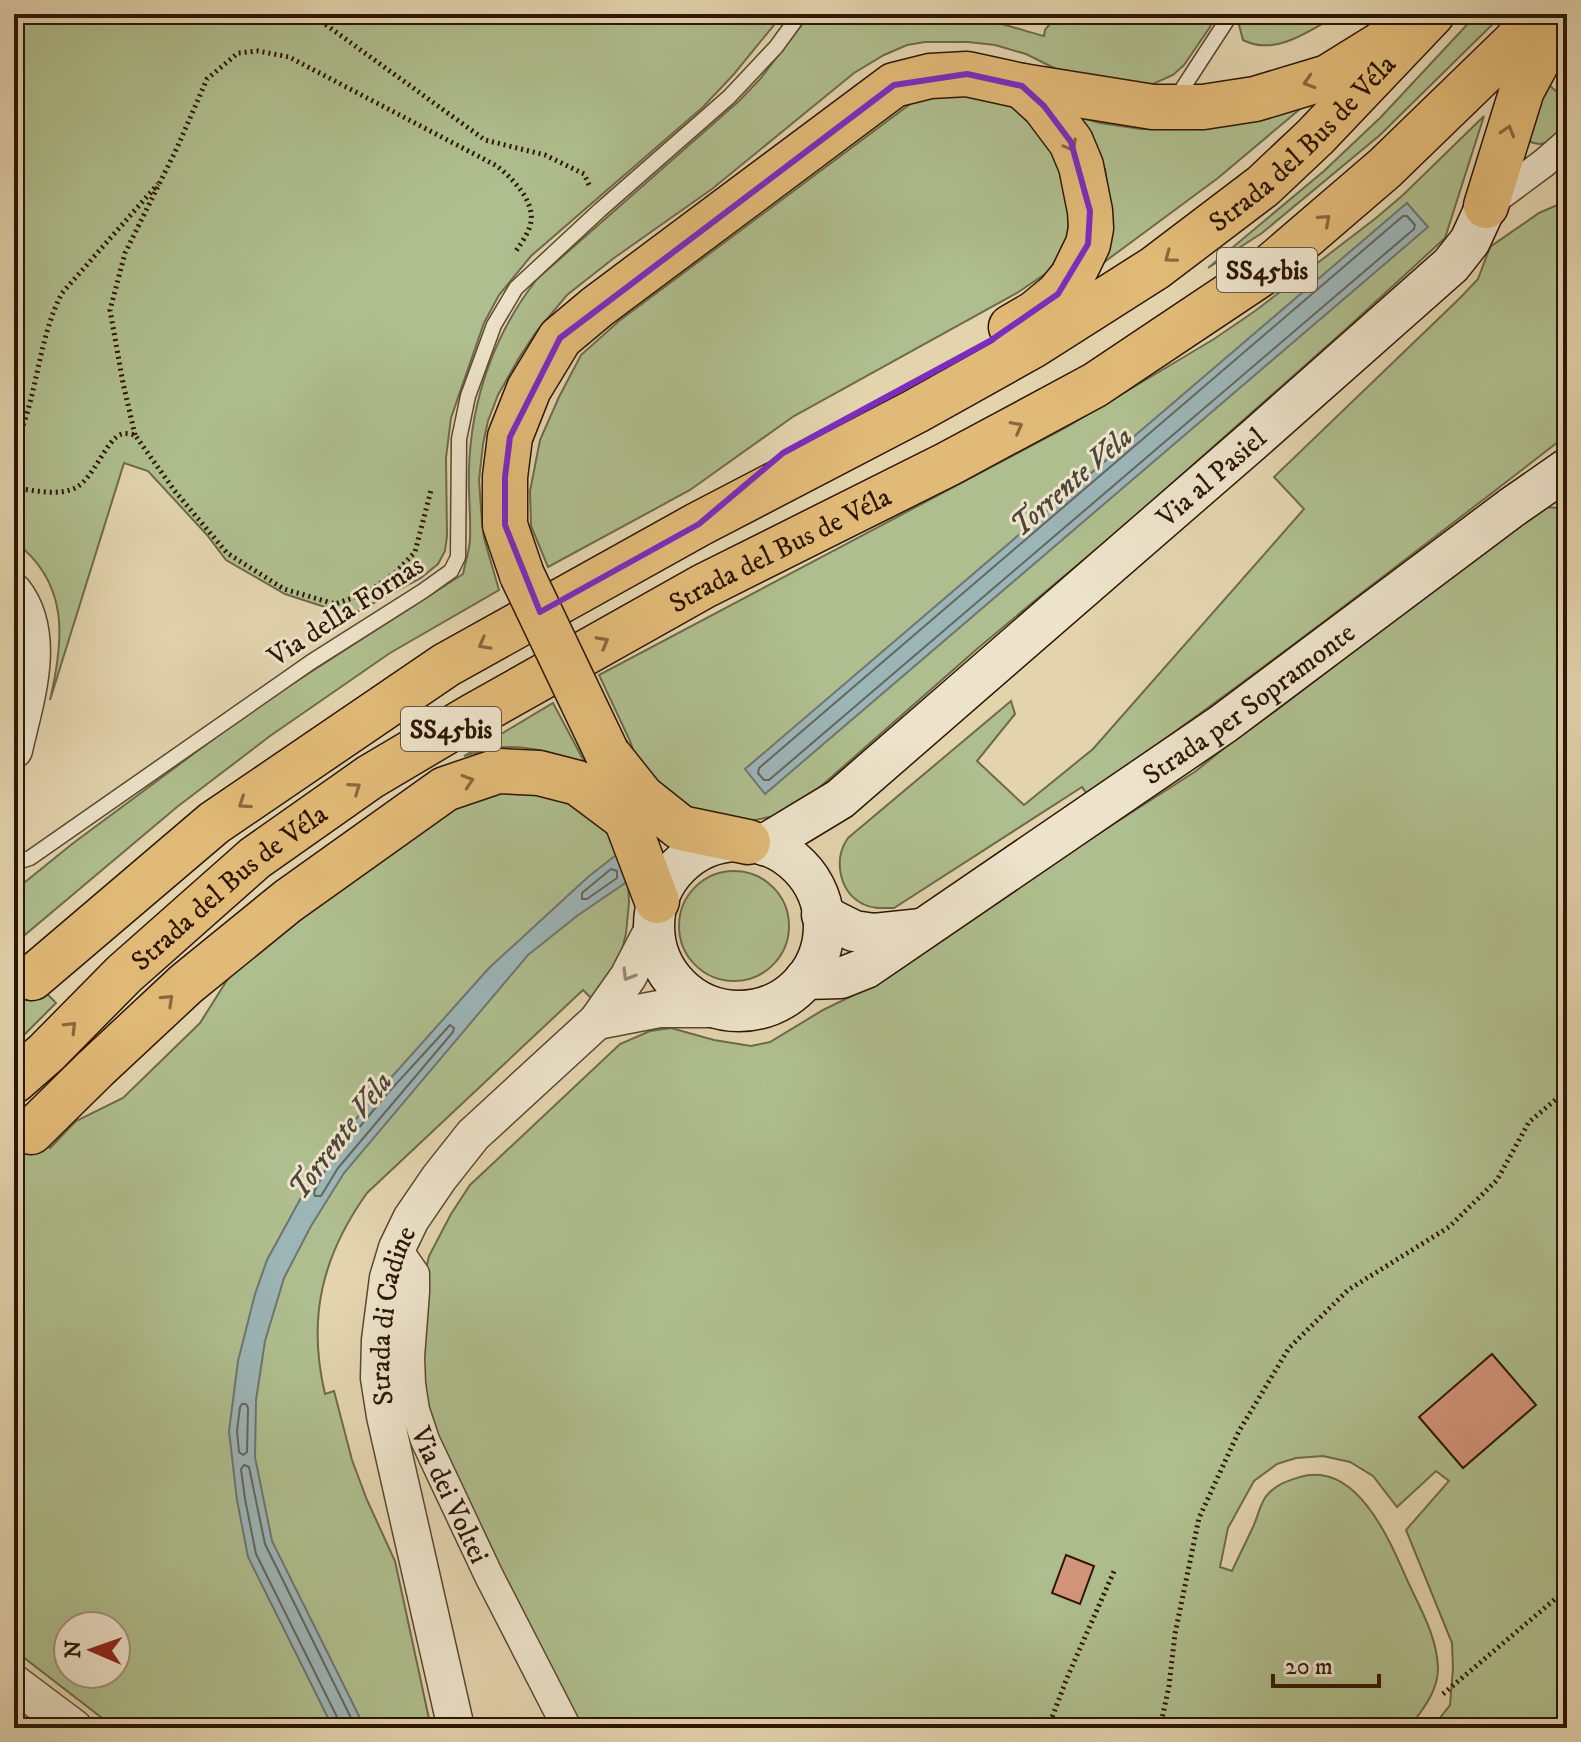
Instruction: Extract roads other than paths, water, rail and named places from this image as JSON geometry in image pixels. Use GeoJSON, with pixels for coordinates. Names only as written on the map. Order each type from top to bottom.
{"type":"FeatureCollection","features":[{"type":"Feature","properties":{"kind":"highway"},"geometry":{"type":"LineString","coordinates":[[656,914],[607,753],[522,575],[505,525],[505,477],[510,437],[529,389],[560,338],[894,85],[930,76],[967,74],[1153,107],[1203,107],[1255,99],[1328,77],[1424,14]]}},
{"type":"Feature","properties":{"kind":"highway","name":"Strada del Bus de Véla"},"geometry":{"type":"LineString","coordinates":[[32,978],[214,823],[446,665],[699,524],[916,411],[1034,345],[1155,268],[1263,186],[1315,137],[1432,14]]}},
{"type":"Feature","properties":{"kind":"highway","name":"Strada del Bus de Véla"},"geometry":{"type":"LineString","coordinates":[[14,1081],[124,974],[255,858],[370,777],[704,586],[948,464],[1095,385],[1264,272],[1385,168],[1515,42],[1538,14]]}},
{"type":"Feature","properties":{"kind":"highway"},"geometry":{"type":"LineString","coordinates":[[1486,206],[1522,90],[1563,14]]}},
{"type":"Feature","properties":{"kind":"highway"},"geometry":{"type":"LineString","coordinates":[[699,524],[783,453],[990,341],[1035,313],[1058,294],[1072,277],[1088,244],[1091,228],[1081,166],[1071,142],[1044,106],[1022,86]]}},
{"type":"Feature","properties":{"kind":"highway"},"geometry":{"type":"LineString","coordinates":[[607,753],[642,797],[681,828],[756,843]]}},
{"type":"Feature","properties":{"kind":"highway"},"geometry":{"type":"LineString","coordinates":[[31,1132],[186,984],[288,901],[445,789],[498,771],[539,773],[578,783],[626,819]]}},
{"type":"Feature","properties":{"kind":"main road","name":"Via al Pasiel"},"geometry":{"type":"LineString","coordinates":[[756,843],[840,799],[1259,435],[1451,265],[1470,241],[1486,206]]}},
{"type":"Feature","properties":{"kind":"main road","name":"Strada per Sopramonte"},"geometry":{"type":"LineString","coordinates":[[805,979],[841,978],[866,968],[1223,724],[1567,469]]}},
{"type":"Feature","properties":{"kind":"main road","name":"Via al Pasiel"},"geometry":{"type":"LineString","coordinates":[[817,900],[818,846],[840,799]]}},
{"type":"Feature","properties":{"kind":"main road"},"geometry":{"type":"LineString","coordinates":[[728,842],[775,847],[800,868],[817,900],[822,938],[816,960],[805,979],[786,997],[758,1009],[720,1009],[700,1002],[682,990],[667,972],[657,951],[656,914],[667,879],[684,861],[704,848],[728,842]]}},
{"type":"Feature","properties":{"kind":"main road","name":"Strada per Sopramonte"},"geometry":{"type":"LineString","coordinates":[[817,900],[854,931],[874,934],[922,929]]}},
{"type":"Feature","properties":{"kind":"street","name":"Via al Pasiel"},"geometry":{"type":"LineString","coordinates":[[1486,206],[1567,143]]}},
{"type":"Feature","properties":{"kind":"street"},"geometry":{"type":"LineString","coordinates":[[14,592],[27,617],[32,645],[24,707],[14,750]]}},
{"type":"Feature","properties":{"kind":"street","name":"Strada di Cadine"},"geometry":{"type":"LineString","coordinates":[[456,1728],[379,1378],[380,1340],[388,1278],[397,1248],[411,1219],[432,1188],[473,1135],[597,1021],[628,977],[656,914]]}},
{"type":"Feature","properties":{"kind":"street"},"geometry":{"type":"LineString","coordinates":[[597,1021],[659,1009],[720,1009]]}},
{"type":"Feature","properties":{"kind":"street","name":"Via dei Voltei"},"geometry":{"type":"LineString","coordinates":[[397,1248],[415,1274],[411,1384],[415,1410],[425,1440],[489,1576],[567,1728]]}},
{"type":"Feature","properties":{"kind":"street"},"geometry":{"type":"LineString","coordinates":[[14,1683],[74,1728]]}},
{"type":"Feature","properties":{"kind":"lane","name":"Via della Fornas"},"geometry":{"type":"LineString","coordinates":[[14,863],[30,858],[311,662],[451,571],[458,557],[459,439],[468,396],[494,325],[516,288],[729,97],[776,47],[800,14]]}},
{"type":"Feature","properties":{"kind":"lane"},"geometry":{"type":"LineString","coordinates":[[1170,107],[1231,14]]}},
{"type":"Feature","properties":{"kind":"water"},"geometry":{"type":"Polygon","coordinates":[[[1407,203],[1428,227],[765,794],[745,769],[1407,203]]]}},
{"type":"Feature","properties":{"kind":"water"},"geometry":{"type":"Polygon","coordinates":[[[620,852],[628,881],[528,955],[344,1173],[284,1278],[265,1341],[256,1400],[255,1457],[272,1541],[365,1728],[333,1728],[248,1557],[237,1500],[229,1431],[238,1361],[255,1294],[267,1260],[321,1161],[489,968],[588,877],[620,852]]]}},
{"type":"Feature","properties":{"kind":"water label","name":"Torrente Vela"},"geometry":{"type":"Point","coordinates":[1071,481]}},
{"type":"Feature","properties":{"kind":"water label","name":"Torrente Vela"},"geometry":{"type":"Point","coordinates":[340,1135]}}]}
